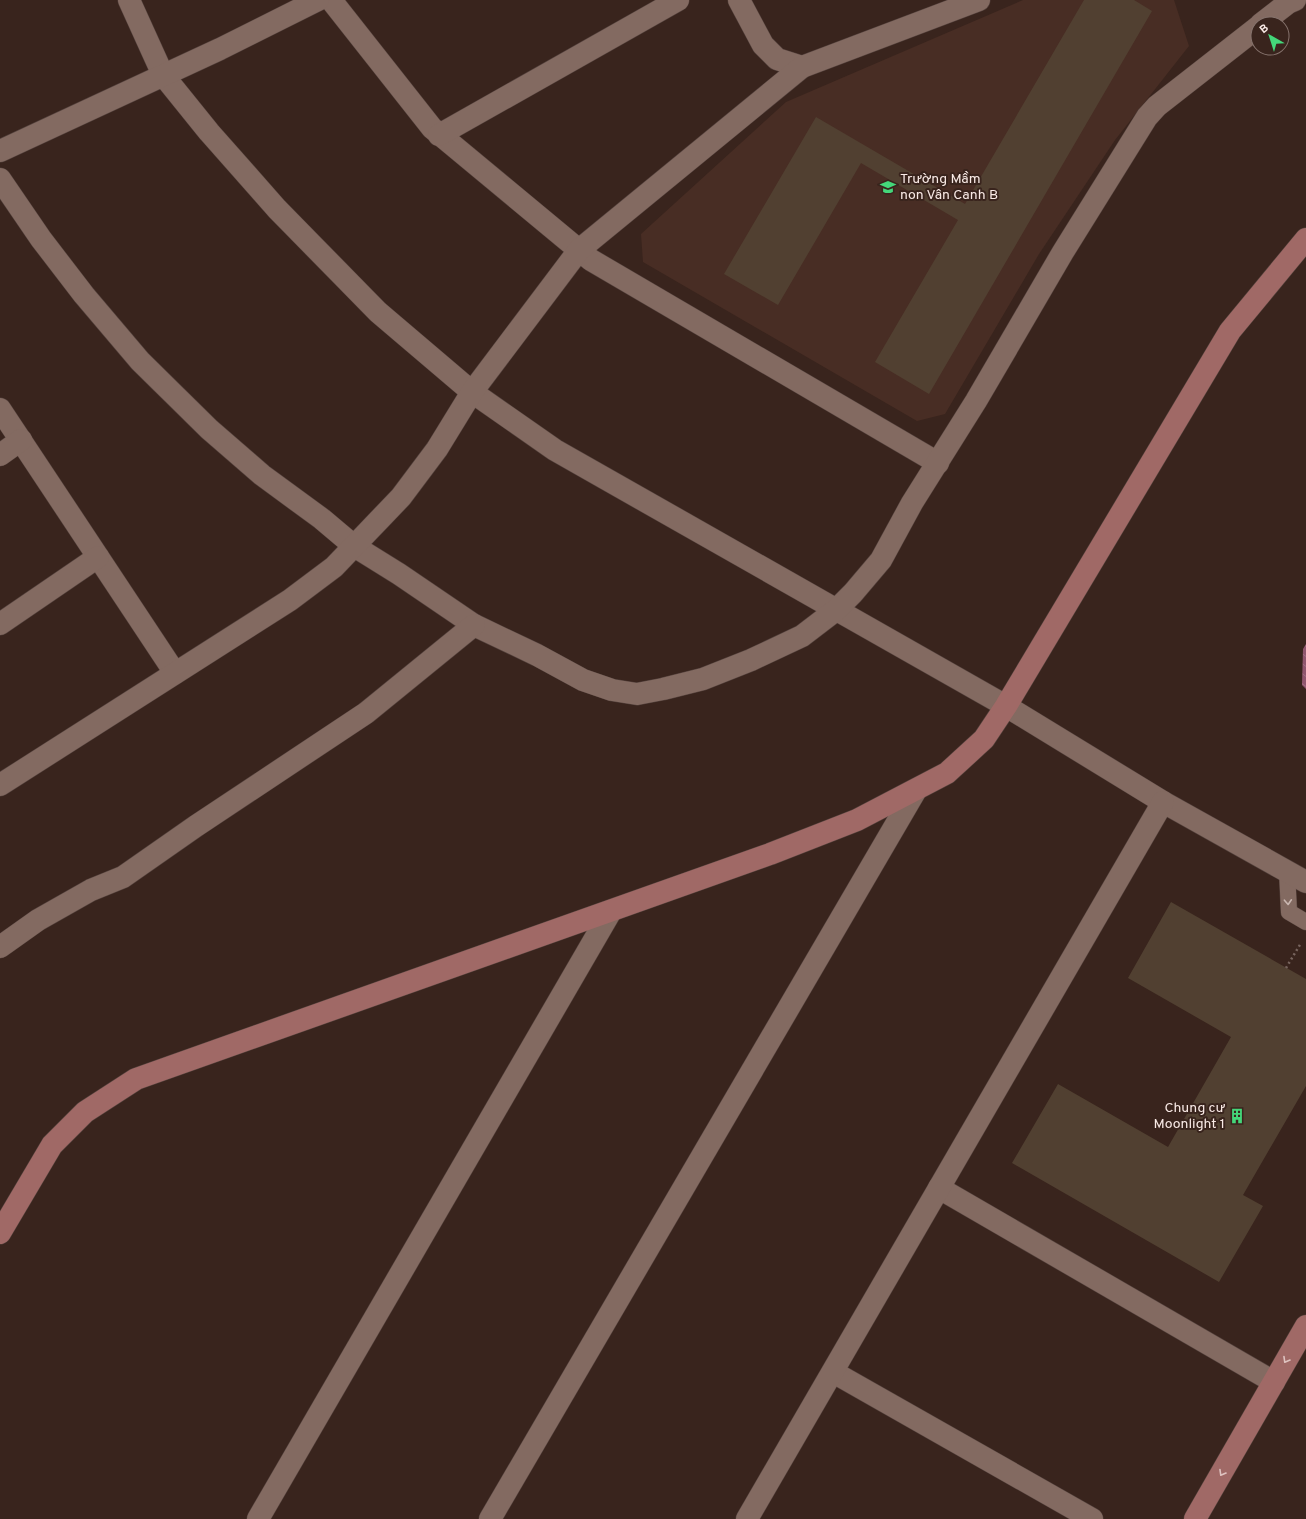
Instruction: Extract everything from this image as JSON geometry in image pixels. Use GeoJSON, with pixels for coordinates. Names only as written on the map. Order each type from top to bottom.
{"type":"FeatureCollection","features":[{"type":"Feature","properties":{"kind":"street"},"geometry":{"type":"LineString","coordinates":[[129,0],[163,75],[209,132],[276,209],[378,312],[472,392],[555,450],[1006,706],[1163,802],[1306,882]]}},
{"type":"Feature","properties":{"kind":"street"},"geometry":{"type":"LineString","coordinates":[[0,151],[220,49],[318,0]]}},
{"type":"Feature","properties":{"kind":"street"},"geometry":{"type":"LineString","coordinates":[[331,0],[432,128],[591,260],[938,463]]}},
{"type":"Feature","properties":{"kind":"street"},"geometry":{"type":"LineString","coordinates":[[439,135],[678,0]]}},
{"type":"Feature","properties":{"kind":"street"},"geometry":{"type":"LineString","coordinates":[[739,0],[763,46],[777,59],[802,67]]}},
{"type":"Feature","properties":{"kind":"street"},"geometry":{"type":"LineString","coordinates":[[0,785],[290,600],[334,567],[401,497],[437,449],[472,392],[579,250],[802,67],[979,0]]}},
{"type":"Feature","properties":{"kind":"street"},"geometry":{"type":"LineString","coordinates":[[1271,16],[1290,1]]}},
{"type":"Feature","properties":{"kind":"street"},"geometry":{"type":"LineString","coordinates":[[0,179],[41,239],[84,296],[140,361],[209,429],[262,475],[322,519],[354,546],[400,574],[474,625],[537,655],[583,680],[612,690],[637,694],[703,679],[751,660],[802,636],[836,610],[854,593],[881,560],[912,504],[976,401],[1063,252],[1147,117],[1157,106],[1250,33]]}},
{"type":"Feature","properties":{"kind":"street"},"geometry":{"type":"LineString","coordinates":[[0,1233],[52,1144],[85,1112],[136,1079],[770,854],[857,820],[947,773],[984,739],[1006,706],[1230,331],[1306,239]]}},
{"type":"Feature","properties":{"kind":"street"},"geometry":{"type":"LineString","coordinates":[[0,409],[175,673]]}},
{"type":"Feature","properties":{"kind":"street"},"geometry":{"type":"LineString","coordinates":[[0,454],[21,440]]}},
{"type":"Feature","properties":{"kind":"street"},"geometry":{"type":"LineString","coordinates":[[0,624],[98,557]]}},
{"type":"Feature","properties":{"kind":"street"},"geometry":{"type":"LineString","coordinates":[[0,947],[38,920],[91,890],[123,877],[196,826],[366,713],[474,625]]}},
{"type":"Feature","properties":{"kind":"street"},"geometry":{"type":"LineString","coordinates":[[490,1519],[916,790]]}},
{"type":"Feature","properties":{"kind":"street"},"geometry":{"type":"LineString","coordinates":[[747,1519],[1163,802]]}},
{"type":"Feature","properties":{"kind":"street"},"geometry":{"type":"LineString","coordinates":[[258,1519],[611,911]]}},
{"type":"Feature","properties":{"kind":"street"},"geometry":{"type":"LineString","coordinates":[[939,1188],[1274,1382]]}},
{"type":"Feature","properties":{"kind":"street"},"geometry":{"type":"LineString","coordinates":[[1195,1519],[1306,1326]]}},
{"type":"Feature","properties":{"kind":"street"},"geometry":{"type":"LineString","coordinates":[[833,1372],[1092,1519]]}},
{"type":"Feature","properties":{"kind":"lane"},"geometry":{"type":"LineString","coordinates":[[1287,871],[1289,912],[1306,922]]}},
{"type":"Feature","properties":{"kind":"path"},"geometry":{"type":"LineString","coordinates":[[1286,968],[1302,941]]}},
{"type":"Feature","properties":{"kind":"shaded area","name":"Trường Mầm non Vân Canh B"},"geometry":{"type":"Polygon","coordinates":[[[1023,0],[1174,0],[1189,46],[1115,140],[1039,254],[945,414],[917,421],[643,262],[641,234],[786,102],[1023,0]]]}},
{"type":"Feature","properties":{"kind":"water"},"geometry":{"type":"Polygon","coordinates":[[[1306,644],[1306,689],[1302,685],[1303,649],[1306,644]]]}},
{"type":"Feature","properties":{"kind":"building"},"geometry":{"type":"Polygon","coordinates":[[[1084,0],[1134,0],[1152,11],[929,394],[875,362],[958,220],[861,163],[778,305],[724,274],[816,117],[965,204],[1084,0]]]}},
{"type":"Feature","properties":{"kind":"building","name":"Chung cư Moonlight 1"},"geometry":{"type":"Polygon","coordinates":[[[1171,902],[1306,979],[1306,1086],[1243,1195],[1263,1206],[1219,1282],[1012,1163],[1058,1084],[1168,1147],[1231,1037],[1128,978],[1171,902]]]}},
{"type":"Feature","properties":{"kind":"place","name":"Trường Mầm non Vân Canh B"},"geometry":{"type":"Point","coordinates":[888,187]}},
{"type":"Feature","properties":{"kind":"place","name":"Chung cư Moonlight 1"},"geometry":{"type":"Point","coordinates":[1237,1116]}}]}
